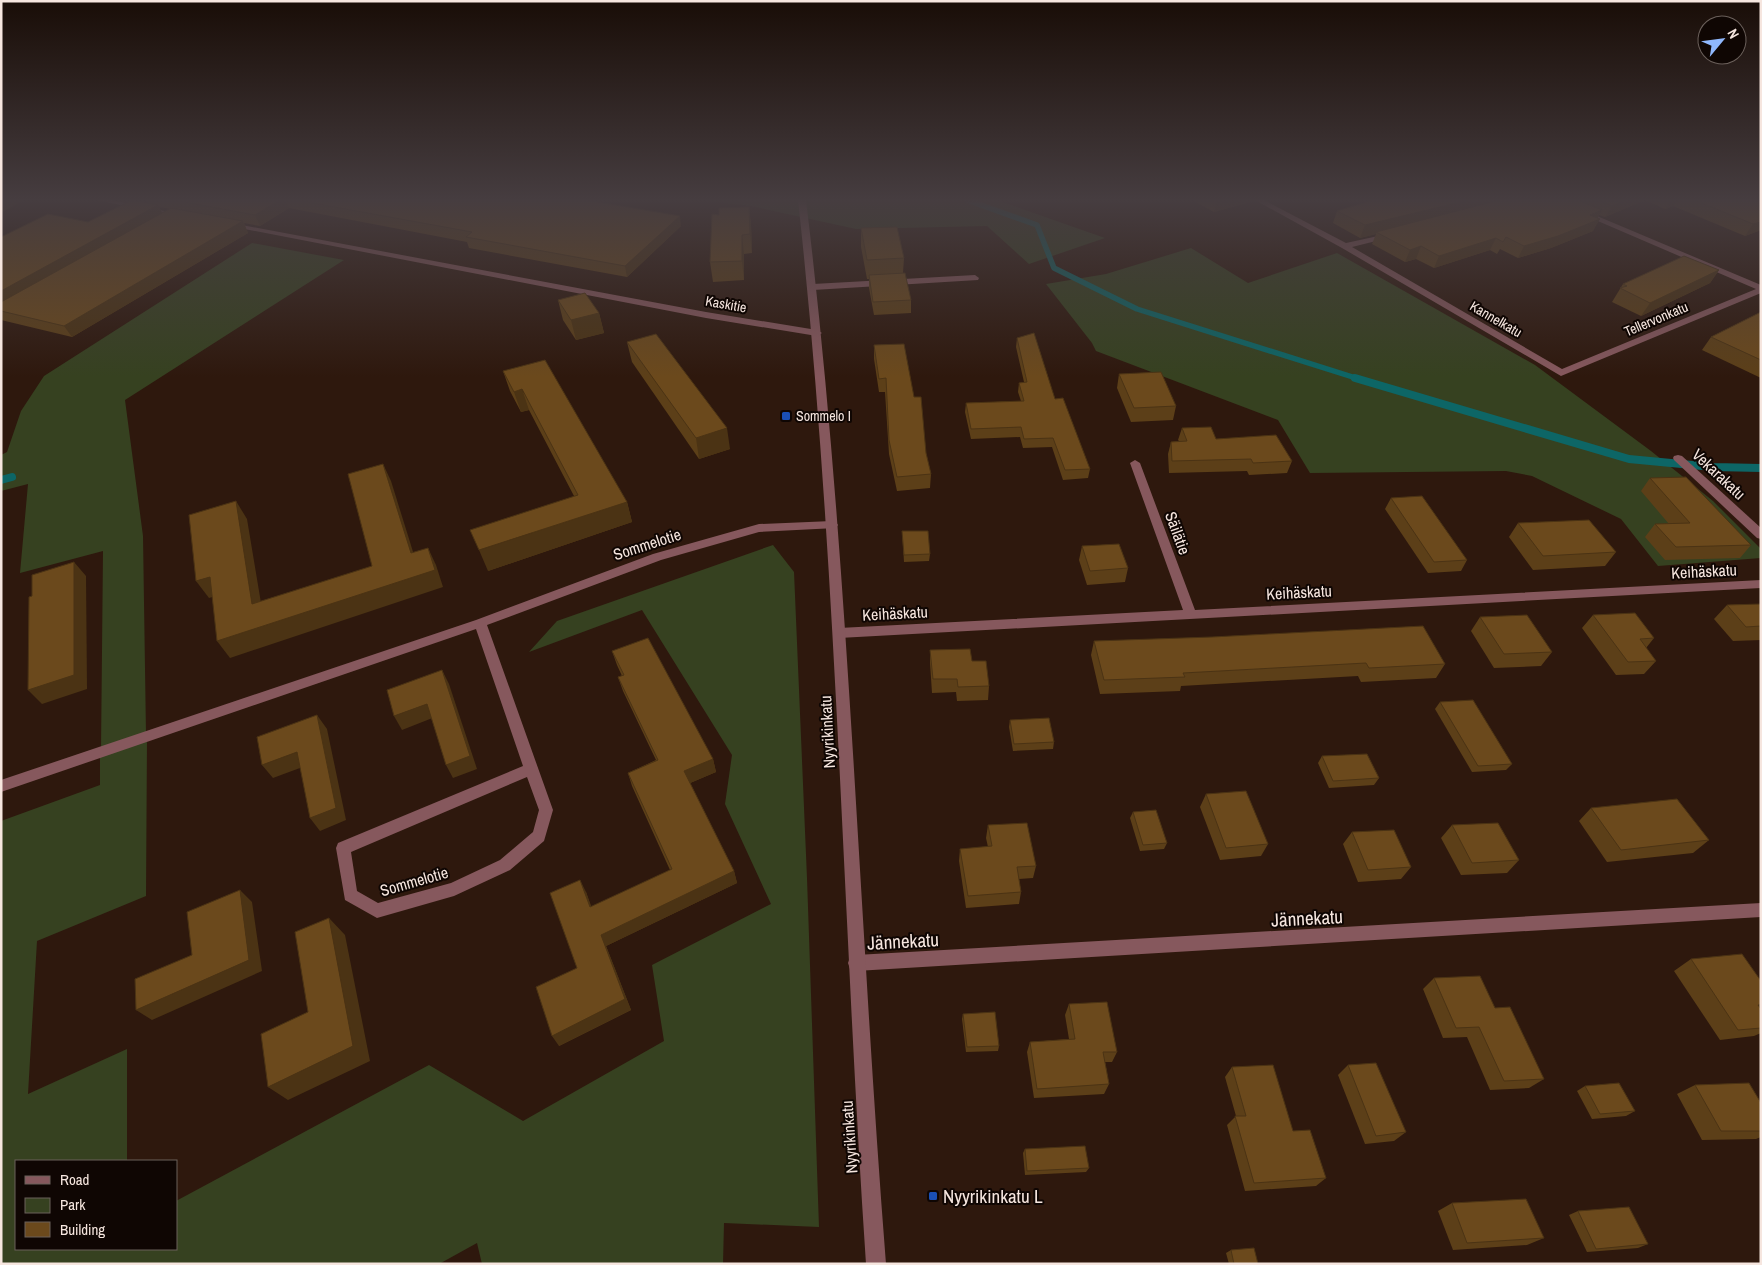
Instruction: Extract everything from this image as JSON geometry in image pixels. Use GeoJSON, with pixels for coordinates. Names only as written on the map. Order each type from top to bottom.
{"type":"FeatureCollection","features":[{"type":"Feature","properties":{"kind":"street","name":"Kaskitie"},"geometry":{"type":"LineString","coordinates":[[412,259],[706,315],[816,333]]}},
{"type":"Feature","properties":{"kind":"street","name":"Nyyrikinkatu"},"geometry":{"type":"LineString","coordinates":[[809,259],[832,525],[856,963],[876,1264]]}},
{"type":"Feature","properties":{"kind":"street","name":"Kannelkatu"},"geometry":{"type":"LineString","coordinates":[[1367,259],[1561,373]]}},
{"type":"Feature","properties":{"kind":"street"},"geometry":{"type":"LineString","coordinates":[[1691,259],[1761,289]]}},
{"type":"Feature","properties":{"kind":"street"},"geometry":{"type":"LineString","coordinates":[[813,287],[975,278]]}},
{"type":"Feature","properties":{"kind":"street","name":"Tellervonkatu"},"geometry":{"type":"LineString","coordinates":[[1561,373],[1761,289]]}},
{"type":"Feature","properties":{"kind":"street","name":"Vekarakatu"},"geometry":{"type":"LineString","coordinates":[[1678,458],[1761,535]]}},
{"type":"Feature","properties":{"kind":"street","name":"Säilätie"},"geometry":{"type":"LineString","coordinates":[[1135,463],[1191,614]]}},
{"type":"Feature","properties":{"kind":"street","name":"Sommelotie"},"geometry":{"type":"LineString","coordinates":[[1,786],[480,623],[657,557],[759,528],[832,525]]}},
{"type":"Feature","properties":{"kind":"street","name":"Keihäskatu"},"geometry":{"type":"LineString","coordinates":[[839,633],[1761,584]]}},
{"type":"Feature","properties":{"kind":"street","name":"Sommelotie"},"geometry":{"type":"LineString","coordinates":[[480,623],[546,810],[539,836],[505,865],[454,889],[377,910],[350,895],[343,848],[531,769]]}},
{"type":"Feature","properties":{"kind":"street","name":"Jännekatu"},"geometry":{"type":"LineString","coordinates":[[856,963],[1761,910]]}},
{"type":"Feature","properties":{"kind":"green space"},"geometry":{"type":"Polygon","coordinates":[[[227,259],[344,260],[125,400],[143,536],[146,734],[101,749],[103,551],[20,573],[28,484],[1,491],[1,455],[7,452],[21,411],[44,376],[227,259]]]}},
{"type":"Feature","properties":{"kind":"green space"},"geometry":{"type":"Polygon","coordinates":[[[1024,259],[1044,259],[1029,264],[1024,259]]]}},
{"type":"Feature","properties":{"kind":"green space"},"geometry":{"type":"Polygon","coordinates":[[[1155,259],[1209,259],[1248,283],[1319,259],[1348,259],[1535,365],[1651,451],[1713,501],[1761,549],[1761,558],[1658,566],[1621,519],[1532,476],[1506,471],[1310,473],[1278,420],[1096,351],[1092,343],[1046,284],[1106,274],[1155,259]]]}},
{"type":"Feature","properties":{"kind":"green space"},"geometry":{"type":"Polygon","coordinates":[[[773,545],[794,572],[819,1227],[724,1223],[723,1264],[482,1264],[477,1243],[439,1264],[1,1264],[1,821],[100,785],[100,756],[147,740],[146,896],[37,941],[28,1094],[127,1049],[127,1160],[15,1160],[15,1250],[178,1250],[178,1200],[429,1065],[523,1121],[664,1041],[652,965],[771,904],[725,804],[732,755],[642,610],[529,652],[557,621],[773,545]]]}},
{"type":"Feature","properties":{"kind":"building"},"geometry":{"type":"Polygon","coordinates":[[[1,259],[59,259],[1,291],[1,259]]]}},
{"type":"Feature","properties":{"kind":"building"},"geometry":{"type":"Polygon","coordinates":[[[79,259],[178,259],[64,326],[1,311],[1,302],[79,259]]]}},
{"type":"Feature","properties":{"kind":"building"},"geometry":{"type":"Polygon","coordinates":[[[587,259],[633,259],[625,266],[587,259]]]}},
{"type":"Feature","properties":{"kind":"building"},"geometry":{"type":"Polygon","coordinates":[[[710,259],[742,259],[742,261],[710,262],[710,259]]]}},
{"type":"Feature","properties":{"kind":"building"},"geometry":{"type":"Polygon","coordinates":[[[1677,259],[1692,259],[1719,270],[1650,303],[1620,288],[1627,286],[1623,284],[1677,259]]]}},
{"type":"Feature","properties":{"kind":"building"},"geometry":{"type":"Polygon","coordinates":[[[905,273],[911,300],[873,302],[869,275],[905,273]]]}},
{"type":"Feature","properties":{"kind":"building"},"geometry":{"type":"Polygon","coordinates":[[[585,293],[599,313],[571,320],[558,300],[585,293]]]}},
{"type":"Feature","properties":{"kind":"building"},"geometry":{"type":"Polygon","coordinates":[[[1761,312],[1761,360],[1711,337],[1761,312]]]}},
{"type":"Feature","properties":{"kind":"building"},"geometry":{"type":"Polygon","coordinates":[[[1034,333],[1055,399],[1063,398],[1090,469],[1065,470],[1053,438],[1024,439],[1021,427],[971,429],[966,403],[1024,401],[1019,383],[1027,382],[1017,338],[1034,333]]]}},
{"type":"Feature","properties":{"kind":"building"},"geometry":{"type":"Polygon","coordinates":[[[656,334],[727,428],[696,438],[627,342],[656,334]]]}},
{"type":"Feature","properties":{"kind":"building"},"geometry":{"type":"Polygon","coordinates":[[[904,344],[914,397],[921,397],[926,453],[931,474],[897,477],[889,440],[886,378],[879,379],[874,345],[904,344]]]}},
{"type":"Feature","properties":{"kind":"building"},"geometry":{"type":"Polygon","coordinates":[[[545,360],[627,502],[479,550],[470,530],[578,495],[522,389],[514,392],[503,371],[545,360]]]}},
{"type":"Feature","properties":{"kind":"building"},"geometry":{"type":"Polygon","coordinates":[[[1161,372],[1176,406],[1134,408],[1119,374],[1161,372]]]}},
{"type":"Feature","properties":{"kind":"building"},"geometry":{"type":"Polygon","coordinates":[[[1211,427],[1216,439],[1276,435],[1292,461],[1253,463],[1251,459],[1172,461],[1171,442],[1187,441],[1182,428],[1211,427]]]}},
{"type":"Feature","properties":{"kind":"building"},"geometry":{"type":"Polygon","coordinates":[[[383,464],[411,553],[428,548],[435,570],[217,641],[210,577],[196,581],[189,515],[236,501],[252,604],[372,566],[348,474],[383,464]]]}},
{"type":"Feature","properties":{"kind":"building"},"geometry":{"type":"Polygon","coordinates":[[[1686,477],[1751,545],[1676,547],[1655,524],[1690,523],[1650,478],[1686,477]]]}},
{"type":"Feature","properties":{"kind":"building"},"geometry":{"type":"Polygon","coordinates":[[[1422,496],[1467,560],[1434,562],[1391,498],[1422,496]]]}},
{"type":"Feature","properties":{"kind":"building"},"geometry":{"type":"Polygon","coordinates":[[[1589,520],[1616,552],[1543,556],[1518,523],[1589,520]]]}},
{"type":"Feature","properties":{"kind":"building"},"geometry":{"type":"Polygon","coordinates":[[[902,531],[928,531],[930,554],[904,555],[902,531]]]}},
{"type":"Feature","properties":{"kind":"building"},"geometry":{"type":"Polygon","coordinates":[[[1119,544],[1128,568],[1090,571],[1082,546],[1119,544]]]}},
{"type":"Feature","properties":{"kind":"building"},"geometry":{"type":"Polygon","coordinates":[[[74,562],[74,675],[28,690],[29,597],[32,596],[32,575],[74,562]]]}},
{"type":"Feature","properties":{"kind":"building"},"geometry":{"type":"Polygon","coordinates":[[[1761,604],[1761,626],[1746,627],[1727,605],[1761,604]]]}},
{"type":"Feature","properties":{"kind":"building"},"geometry":{"type":"Polygon","coordinates":[[[1635,613],[1654,638],[1640,639],[1656,661],[1628,662],[1593,615],[1635,613]]]}},
{"type":"Feature","properties":{"kind":"building"},"geometry":{"type":"Polygon","coordinates":[[[1527,615],[1552,652],[1504,654],[1480,617],[1527,615]]]}},
{"type":"Feature","properties":{"kind":"building"},"geometry":{"type":"Polygon","coordinates":[[[1423,626],[1445,664],[1369,668],[1366,663],[1183,673],[1185,677],[1104,680],[1094,641],[1212,637],[1423,626]]]}},
{"type":"Feature","properties":{"kind":"building"},"geometry":{"type":"Polygon","coordinates":[[[648,638],[713,759],[684,771],[734,871],[601,935],[625,999],[552,1036],[536,987],[577,968],[550,893],[580,880],[590,907],[672,869],[628,773],[658,760],[618,677],[624,675],[612,651],[648,638]]]}},
{"type":"Feature","properties":{"kind":"building"},"geometry":{"type":"Polygon","coordinates":[[[970,649],[972,661],[986,661],[989,686],[958,687],[957,679],[933,679],[930,650],[970,649]]]}},
{"type":"Feature","properties":{"kind":"building"},"geometry":{"type":"Polygon","coordinates":[[[442,670],[470,756],[446,765],[427,704],[394,716],[387,690],[442,670]]]}},
{"type":"Feature","properties":{"kind":"building"},"geometry":{"type":"Polygon","coordinates":[[[1473,700],[1512,764],[1478,766],[1440,702],[1473,700]]]}},
{"type":"Feature","properties":{"kind":"building"},"geometry":{"type":"Polygon","coordinates":[[[317,715],[336,808],[310,818],[297,752],[262,765],[257,737],[317,715]]]}},
{"type":"Feature","properties":{"kind":"building"},"geometry":{"type":"Polygon","coordinates":[[[1049,718],[1054,742],[1014,744],[1010,720],[1049,718]]]}},
{"type":"Feature","properties":{"kind":"building"},"geometry":{"type":"Polygon","coordinates":[[[1367,754],[1379,778],[1333,781],[1322,756],[1367,754]]]}},
{"type":"Feature","properties":{"kind":"building"},"geometry":{"type":"Polygon","coordinates":[[[1246,791],[1268,844],[1226,848],[1206,794],[1246,791]]]}},
{"type":"Feature","properties":{"kind":"building"},"geometry":{"type":"Polygon","coordinates":[[[1677,799],[1709,840],[1621,850],[1591,808],[1677,799]]]}},
{"type":"Feature","properties":{"kind":"building"},"geometry":{"type":"Polygon","coordinates":[[[1156,810],[1167,843],[1143,845],[1133,812],[1156,810]]]}},
{"type":"Feature","properties":{"kind":"building"},"geometry":{"type":"Polygon","coordinates":[[[1027,823],[1036,866],[1017,867],[1021,892],[968,896],[960,849],[992,846],[988,825],[1027,823]]]}},
{"type":"Feature","properties":{"kind":"building"},"geometry":{"type":"Polygon","coordinates":[[[1498,823],[1519,860],[1472,863],[1452,825],[1498,823]]]}},
{"type":"Feature","properties":{"kind":"building"},"geometry":{"type":"Polygon","coordinates":[[[1394,830],[1411,867],[1368,870],[1352,832],[1394,830]]]}},
{"type":"Feature","properties":{"kind":"building"},"geometry":{"type":"Polygon","coordinates":[[[240,890],[249,960],[136,1010],[135,979],[192,955],[187,912],[240,890]]]}},
{"type":"Feature","properties":{"kind":"building"},"geometry":{"type":"Polygon","coordinates":[[[329,918],[353,1046],[268,1087],[261,1034],[308,1012],[295,932],[329,918]]]}},
{"type":"Feature","properties":{"kind":"building"},"geometry":{"type":"Polygon","coordinates":[[[1742,954],[1761,981],[1761,1005],[1758,1005],[1761,1009],[1761,1028],[1738,1030],[1691,959],[1742,954]]]}},
{"type":"Feature","properties":{"kind":"building"},"geometry":{"type":"Polygon","coordinates":[[[1480,976],[1495,1008],[1510,1007],[1544,1079],[1504,1081],[1479,1027],[1456,1028],[1434,978],[1480,976]]]}},
{"type":"Feature","properties":{"kind":"building"},"geometry":{"type":"Polygon","coordinates":[[[1107,1002],[1117,1052],[1103,1052],[1109,1084],[1037,1089],[1030,1042],[1075,1039],[1069,1004],[1107,1002]]]}},
{"type":"Feature","properties":{"kind":"building"},"geometry":{"type":"Polygon","coordinates":[[[995,1012],[999,1046],[967,1047],[963,1014],[995,1012]]]}},
{"type":"Feature","properties":{"kind":"building"},"geometry":{"type":"Polygon","coordinates":[[[1376,1063],[1406,1132],[1376,1136],[1348,1065],[1376,1063]]]}},
{"type":"Feature","properties":{"kind":"building"},"geometry":{"type":"Polygon","coordinates":[[[1273,1065],[1293,1131],[1310,1130],[1326,1178],[1254,1183],[1235,1116],[1246,1116],[1232,1067],[1273,1065]]]}},
{"type":"Feature","properties":{"kind":"building"},"geometry":{"type":"Polygon","coordinates":[[[1619,1083],[1635,1111],[1600,1114],[1585,1086],[1619,1083]]]}},
{"type":"Feature","properties":{"kind":"building"},"geometry":{"type":"Polygon","coordinates":[[[1749,1083],[1761,1103],[1761,1131],[1721,1131],[1695,1085],[1749,1083]]]}},
{"type":"Feature","properties":{"kind":"building"},"geometry":{"type":"Polygon","coordinates":[[[1085,1146],[1089,1168],[1027,1171],[1025,1149],[1085,1146]]]}},
{"type":"Feature","properties":{"kind":"building"},"geometry":{"type":"Polygon","coordinates":[[[1526,1199],[1544,1238],[1467,1243],[1452,1203],[1526,1199]]]}},
{"type":"Feature","properties":{"kind":"building"},"geometry":{"type":"Polygon","coordinates":[[[1629,1207],[1648,1244],[1596,1249],[1578,1211],[1629,1207]]]}},
{"type":"Feature","properties":{"kind":"building"},"geometry":{"type":"Polygon","coordinates":[[[1254,1248],[1258,1264],[1234,1264],[1231,1250],[1254,1248]]]}},
{"type":"Feature","properties":{"kind":"waterway"},"geometry":{"type":"LineString","coordinates":[[1050,259],[1054,268],[1137,309],[1359,379]]}},
{"type":"Feature","properties":{"kind":"waterway"},"geometry":{"type":"LineString","coordinates":[[1355,378],[1629,459],[1713,467],[1761,468]]}},
{"type":"Feature","properties":{"kind":"waterway"},"geometry":{"type":"LineString","coordinates":[[1,480],[12,477]]}},
{"type":"Feature","properties":{"kind":"place","name":"Sommelo I"},"geometry":{"type":"Point","coordinates":[786,416]}},
{"type":"Feature","properties":{"kind":"place","name":"Nyyrikinkatu L"},"geometry":{"type":"Point","coordinates":[933,1196]}}]}
